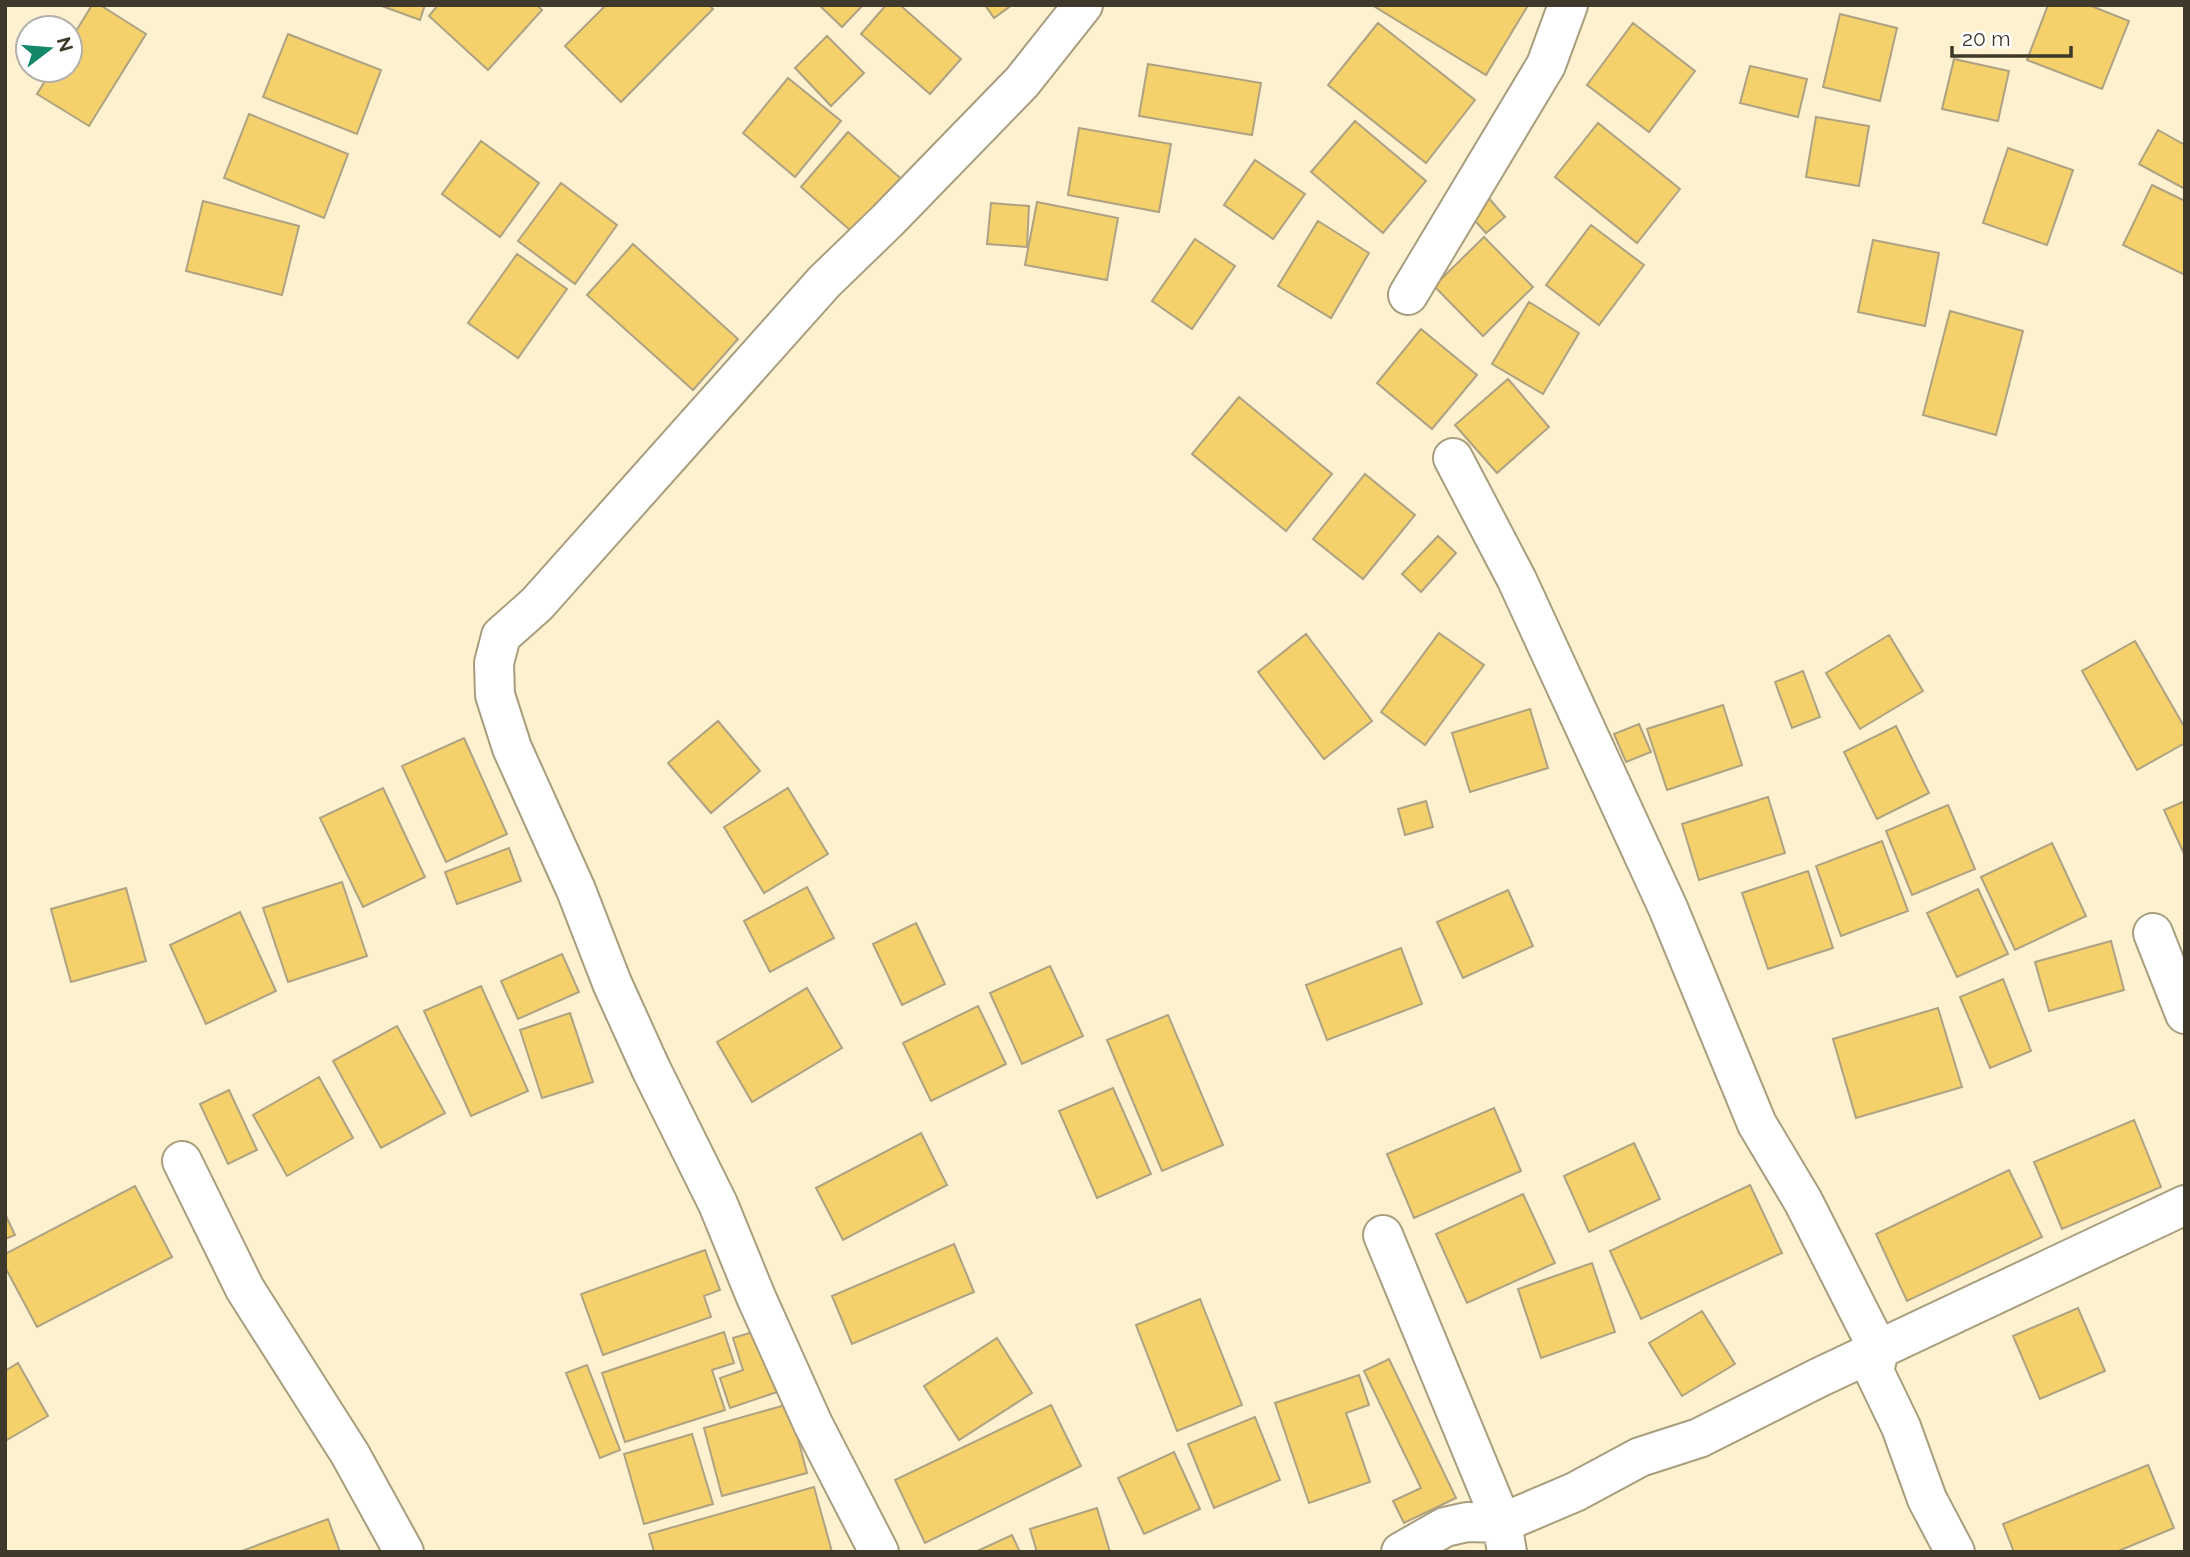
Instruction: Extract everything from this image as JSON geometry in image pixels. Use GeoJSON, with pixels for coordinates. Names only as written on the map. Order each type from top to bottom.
{"type":"FeatureCollection","features":[{"type":"Feature","properties":{"kind":"street"},"geometry":{"type":"LineString","coordinates":[[879,1552],[813,1424],[718,1204],[612,983],[576,890],[512,748],[495,695],[494,663],[501,636],[537,604],[824,282],[1022,82],[1083,5]]}},
{"type":"Feature","properties":{"kind":"street"},"geometry":{"type":"LineString","coordinates":[[1408,295],[1546,65],[1569,5]]}},
{"type":"Feature","properties":{"kind":"street"},"geometry":{"type":"LineString","coordinates":[[1453,458],[1517,580],[1668,908],[1757,1124],[1803,1201],[1879,1351],[1874,1371],[1901,1427],[1927,1499],[1955,1552]]}},
{"type":"Feature","properties":{"kind":"street"},"geometry":{"type":"LineString","coordinates":[[2153,933],[2185,1014]]}},
{"type":"Feature","properties":{"kind":"street"},"geometry":{"type":"LineString","coordinates":[[183,1161],[245,1289],[350,1454],[404,1552]]}},
{"type":"Feature","properties":{"kind":"street"},"geometry":{"type":"LineString","coordinates":[[1505,1537],[1575,1492],[1640,1457],[1699,1438],[1818,1378],[2185,1205]]}},
{"type":"Feature","properties":{"kind":"street"},"geometry":{"type":"LineString","coordinates":[[1383,1235],[1505,1537]]}},
{"type":"Feature","properties":{"kind":"street"},"geometry":{"type":"LineString","coordinates":[[1401,1552],[1445,1527],[1467,1522],[1505,1537]]}},
{"type":"Feature","properties":{"kind":"building"},"geometry":{"type":"Polygon","coordinates":[[[92,5],[100,5],[146,34],[89,126],[37,94],[43,84],[84,84],[84,18],[92,5]]]}},
{"type":"Feature","properties":{"kind":"building"},"geometry":{"type":"Polygon","coordinates":[[[379,5],[425,5],[420,20],[379,5]]]}},
{"type":"Feature","properties":{"kind":"building"},"geometry":{"type":"Polygon","coordinates":[[[438,5],[537,5],[542,10],[488,70],[429,16],[438,5]]]}},
{"type":"Feature","properties":{"kind":"building"},"geometry":{"type":"Polygon","coordinates":[[[606,5],[709,5],[713,9],[621,102],[565,46],[606,5]]]}},
{"type":"Feature","properties":{"kind":"building"},"geometry":{"type":"Polygon","coordinates":[[[819,5],[863,5],[842,27],[819,5]]]}},
{"type":"Feature","properties":{"kind":"building"},"geometry":{"type":"Polygon","coordinates":[[[886,5],[900,5],[961,59],[930,94],[861,34],[886,5]]]}},
{"type":"Feature","properties":{"kind":"building"},"geometry":{"type":"Polygon","coordinates":[[[985,5],[1012,5],[994,18],[985,5]]]}},
{"type":"Feature","properties":{"kind":"building"},"geometry":{"type":"Polygon","coordinates":[[[1372,5],[1525,5],[1527,7],[1486,75],[1372,5]]]}},
{"type":"Feature","properties":{"kind":"building"},"geometry":{"type":"Polygon","coordinates":[[[2048,5],[2089,5],[2129,21],[2102,89],[2027,60],[2048,5]]]}},
{"type":"Feature","properties":{"kind":"building"},"geometry":{"type":"Polygon","coordinates":[[[1840,14],[1897,28],[1880,101],[1823,87],[1840,14]]]}},
{"type":"Feature","properties":{"kind":"building"},"geometry":{"type":"Polygon","coordinates":[[[1378,23],[1475,100],[1426,163],[1328,85],[1378,23]]]}},
{"type":"Feature","properties":{"kind":"building"},"geometry":{"type":"Polygon","coordinates":[[[1633,23],[1695,71],[1649,132],[1587,85],[1633,23]]]}},
{"type":"Feature","properties":{"kind":"building"},"geometry":{"type":"Polygon","coordinates":[[[288,34],[381,70],[357,134],[263,97],[288,34]]]}},
{"type":"Feature","properties":{"kind":"building"},"geometry":{"type":"Polygon","coordinates":[[[827,36],[864,73],[831,106],[795,68],[827,36]]]}},
{"type":"Feature","properties":{"kind":"building"},"geometry":{"type":"Polygon","coordinates":[[[1954,59],[2009,71],[1998,121],[1942,109],[1954,59]]]}},
{"type":"Feature","properties":{"kind":"building"},"geometry":{"type":"Polygon","coordinates":[[[1148,64],[1261,83],[1252,135],[1139,116],[1148,64]]]}},
{"type":"Feature","properties":{"kind":"building"},"geometry":{"type":"Polygon","coordinates":[[[1750,66],[1807,79],[1798,117],[1740,103],[1750,66]]]}},
{"type":"Feature","properties":{"kind":"building"},"geometry":{"type":"Polygon","coordinates":[[[788,78],[841,121],[795,177],[743,133],[788,78]]]}},
{"type":"Feature","properties":{"kind":"building"},"geometry":{"type":"Polygon","coordinates":[[[249,114],[348,154],[324,218],[224,178],[249,114]]]}},
{"type":"Feature","properties":{"kind":"building"},"geometry":{"type":"Polygon","coordinates":[[[1816,117],[1869,126],[1859,186],[1806,177],[1816,117]]]}},
{"type":"Feature","properties":{"kind":"building"},"geometry":{"type":"Polygon","coordinates":[[[1355,121],[1426,181],[1383,233],[1311,172],[1355,121]]]}},
{"type":"Feature","properties":{"kind":"building"},"geometry":{"type":"Polygon","coordinates":[[[1598,123],[1680,189],[1637,243],[1555,177],[1598,123]]]}},
{"type":"Feature","properties":{"kind":"building"},"geometry":{"type":"Polygon","coordinates":[[[1079,128],[1171,144],[1159,212],[1068,195],[1079,128]]]}},
{"type":"Feature","properties":{"kind":"building"},"geometry":{"type":"Polygon","coordinates":[[[2158,130],[2185,145],[2185,189],[2139,164],[2158,130]]]}},
{"type":"Feature","properties":{"kind":"building"},"geometry":{"type":"Polygon","coordinates":[[[848,132],[906,183],[859,238],[801,187],[848,132]]]}},
{"type":"Feature","properties":{"kind":"building"},"geometry":{"type":"Polygon","coordinates":[[[481,141],[539,183],[500,237],[442,194],[481,141]]]}},
{"type":"Feature","properties":{"kind":"building"},"geometry":{"type":"Polygon","coordinates":[[[2008,148],[2073,170],[2047,245],[1983,223],[2008,148]]]}},
{"type":"Feature","properties":{"kind":"building"},"geometry":{"type":"Polygon","coordinates":[[[1255,160],[1305,194],[1273,239],[1224,205],[1255,160]]]}},
{"type":"Feature","properties":{"kind":"building"},"geometry":{"type":"Polygon","coordinates":[[[561,183],[617,225],[575,284],[518,241],[561,183]]]}},
{"type":"Feature","properties":{"kind":"building"},"geometry":{"type":"Polygon","coordinates":[[[2152,185],[2185,201],[2185,275],[2123,245],[2152,185]]]}},
{"type":"Feature","properties":{"kind":"building"},"geometry":{"type":"Polygon","coordinates":[[[1487,196],[1505,217],[1486,233],[1468,213],[1487,196]]]}},
{"type":"Feature","properties":{"kind":"building"},"geometry":{"type":"Polygon","coordinates":[[[203,201],[299,226],[282,295],[186,271],[203,201]]]}},
{"type":"Feature","properties":{"kind":"building"},"geometry":{"type":"Polygon","coordinates":[[[1037,202],[1118,218],[1107,280],[1025,265],[1037,202]]]}},
{"type":"Feature","properties":{"kind":"building"},"geometry":{"type":"Polygon","coordinates":[[[991,203],[1029,206],[1027,247],[987,244],[991,203]]]}},
{"type":"Feature","properties":{"kind":"building"},"geometry":{"type":"Polygon","coordinates":[[[1318,221],[1369,253],[1331,318],[1278,286],[1318,221]]]}},
{"type":"Feature","properties":{"kind":"building"},"geometry":{"type":"Polygon","coordinates":[[[1591,225],[1644,265],[1599,325],[1546,285],[1591,225]]]}},
{"type":"Feature","properties":{"kind":"building"},"geometry":{"type":"Polygon","coordinates":[[[1484,237],[1533,287],[1483,336],[1434,286],[1484,237]]]}},
{"type":"Feature","properties":{"kind":"building"},"geometry":{"type":"Polygon","coordinates":[[[1195,239],[1235,266],[1192,329],[1152,301],[1195,239]]]}},
{"type":"Feature","properties":{"kind":"building"},"geometry":{"type":"Polygon","coordinates":[[[1873,240],[1939,253],[1925,326],[1858,312],[1873,240]]]}},
{"type":"Feature","properties":{"kind":"building"},"geometry":{"type":"Polygon","coordinates":[[[633,244],[738,339],[693,390],[587,295],[633,244]]]}},
{"type":"Feature","properties":{"kind":"building"},"geometry":{"type":"Polygon","coordinates":[[[517,254],[567,289],[518,358],[468,323],[517,254]]]}},
{"type":"Feature","properties":{"kind":"building"},"geometry":{"type":"Polygon","coordinates":[[[1529,302],[1579,333],[1543,394],[1492,364],[1529,302]]]}},
{"type":"Feature","properties":{"kind":"building"},"geometry":{"type":"Polygon","coordinates":[[[1950,311],[2023,331],[1996,435],[1923,415],[1950,311]]]}},
{"type":"Feature","properties":{"kind":"building"},"geometry":{"type":"Polygon","coordinates":[[[1421,329],[1477,375],[1432,429],[1377,383],[1421,329]]]}},
{"type":"Feature","properties":{"kind":"building"},"geometry":{"type":"Polygon","coordinates":[[[1508,379],[1549,427],[1497,473],[1455,425],[1508,379]]]}},
{"type":"Feature","properties":{"kind":"building"},"geometry":{"type":"Polygon","coordinates":[[[1239,397],[1332,474],[1286,531],[1192,454],[1239,397]]]}},
{"type":"Feature","properties":{"kind":"building"},"geometry":{"type":"Polygon","coordinates":[[[1365,474],[1415,515],[1363,579],[1313,539],[1365,474]]]}},
{"type":"Feature","properties":{"kind":"building"},"geometry":{"type":"Polygon","coordinates":[[[1438,536],[1456,553],[1421,592],[1402,574],[1438,536]]]}},
{"type":"Feature","properties":{"kind":"building"},"geometry":{"type":"Polygon","coordinates":[[[1439,633],[1484,665],[1425,745],[1381,712],[1439,633]]]}},
{"type":"Feature","properties":{"kind":"building"},"geometry":{"type":"Polygon","coordinates":[[[1306,634],[1372,721],[1324,759],[1258,672],[1306,634]]]}},
{"type":"Feature","properties":{"kind":"building"},"geometry":{"type":"Polygon","coordinates":[[[1889,635],[1923,691],[1860,729],[1826,673],[1889,635]]]}},
{"type":"Feature","properties":{"kind":"building"},"geometry":{"type":"Polygon","coordinates":[[[2135,641],[2185,728],[2185,743],[2137,770],[2082,671],[2135,641]]]}},
{"type":"Feature","properties":{"kind":"building"},"geometry":{"type":"Polygon","coordinates":[[[1803,671],[1820,717],[1792,728],[1775,682],[1803,671]]]}},
{"type":"Feature","properties":{"kind":"building"},"geometry":{"type":"Polygon","coordinates":[[[1723,705],[1742,765],[1667,790],[1647,729],[1723,705]]]}},
{"type":"Feature","properties":{"kind":"building"},"geometry":{"type":"Polygon","coordinates":[[[1530,709],[1548,768],[1470,792],[1452,733],[1530,709]]]}},
{"type":"Feature","properties":{"kind":"building"},"geometry":{"type":"Polygon","coordinates":[[[718,721],[760,771],[711,813],[668,763],[718,721]]]}},
{"type":"Feature","properties":{"kind":"building"},"geometry":{"type":"Polygon","coordinates":[[[1639,724],[1651,752],[1626,762],[1614,734],[1639,724]]]}},
{"type":"Feature","properties":{"kind":"building"},"geometry":{"type":"Polygon","coordinates":[[[1896,726],[1929,793],[1877,819],[1844,752],[1896,726]]]}},
{"type":"Feature","properties":{"kind":"building"},"geometry":{"type":"Polygon","coordinates":[[[464,738],[507,834],[446,862],[402,766],[464,738]]]}},
{"type":"Feature","properties":{"kind":"building"},"geometry":{"type":"Polygon","coordinates":[[[383,788],[425,877],[363,907],[320,818],[383,788]]]}},
{"type":"Feature","properties":{"kind":"building"},"geometry":{"type":"Polygon","coordinates":[[[788,788],[828,854],[764,893],[724,827],[788,788]]]}},
{"type":"Feature","properties":{"kind":"building"},"geometry":{"type":"Polygon","coordinates":[[[1768,797],[1785,853],[1699,880],[1682,824],[1768,797]]]}},
{"type":"Feature","properties":{"kind":"building"},"geometry":{"type":"Polygon","coordinates":[[[1426,801],[1433,827],[1405,835],[1398,809],[1426,801]]]}},
{"type":"Feature","properties":{"kind":"building"},"geometry":{"type":"Polygon","coordinates":[[[2185,801],[2185,856],[2164,810],[2185,801]]]}},
{"type":"Feature","properties":{"kind":"building"},"geometry":{"type":"Polygon","coordinates":[[[1948,805],[1975,869],[1912,895],[1886,831],[1948,805]]]}},
{"type":"Feature","properties":{"kind":"building"},"geometry":{"type":"Polygon","coordinates":[[[1882,841],[1908,911],[1841,936],[1816,866],[1882,841]]]}},
{"type":"Feature","properties":{"kind":"building"},"geometry":{"type":"Polygon","coordinates":[[[2052,843],[2086,916],[2015,950],[1981,877],[2052,843]]]}},
{"type":"Feature","properties":{"kind":"building"},"geometry":{"type":"Polygon","coordinates":[[[509,848],[521,881],[457,904],[445,872],[509,848]]]}},
{"type":"Feature","properties":{"kind":"building"},"geometry":{"type":"Polygon","coordinates":[[[1808,871],[1833,948],[1768,969],[1742,893],[1808,871]]]}},
{"type":"Feature","properties":{"kind":"building"},"geometry":{"type":"Polygon","coordinates":[[[342,882],[367,956],[288,982],[263,908],[342,882]]]}},
{"type":"Feature","properties":{"kind":"building"},"geometry":{"type":"Polygon","coordinates":[[[807,887],[834,938],[770,972],[744,921],[807,887]]]}},
{"type":"Feature","properties":{"kind":"building"},"geometry":{"type":"Polygon","coordinates":[[[126,888],[146,961],[71,982],[51,909],[126,888]]]}},
{"type":"Feature","properties":{"kind":"building"},"geometry":{"type":"Polygon","coordinates":[[[1978,889],[2008,954],[1957,977],[1927,913],[1978,889]]]}},
{"type":"Feature","properties":{"kind":"building"},"geometry":{"type":"Polygon","coordinates":[[[1508,890],[1533,946],[1463,978],[1437,922],[1508,890]]]}},
{"type":"Feature","properties":{"kind":"building"},"geometry":{"type":"Polygon","coordinates":[[[240,912],[276,991],[206,1024],[170,945],[240,912]]]}},
{"type":"Feature","properties":{"kind":"building"},"geometry":{"type":"Polygon","coordinates":[[[916,923],[945,984],[902,1005],[873,944],[916,923]]]}},
{"type":"Feature","properties":{"kind":"building"},"geometry":{"type":"Polygon","coordinates":[[[2111,941],[2124,990],[2049,1011],[2035,962],[2111,941]]]}},
{"type":"Feature","properties":{"kind":"building"},"geometry":{"type":"Polygon","coordinates":[[[1401,948],[1422,1004],[1327,1040],[1306,985],[1401,948]]]}},
{"type":"Feature","properties":{"kind":"building"},"geometry":{"type":"Polygon","coordinates":[[[562,954],[579,992],[518,1019],[501,981],[562,954]]]}},
{"type":"Feature","properties":{"kind":"building"},"geometry":{"type":"Polygon","coordinates":[[[1050,966],[1083,1036],[1022,1064],[990,993],[1050,966]]]}},
{"type":"Feature","properties":{"kind":"building"},"geometry":{"type":"Polygon","coordinates":[[[2003,979],[2031,1051],[1990,1068],[1960,997],[2003,979]]]}},
{"type":"Feature","properties":{"kind":"building"},"geometry":{"type":"Polygon","coordinates":[[[481,986],[528,1091],[471,1116],[424,1011],[481,986]]]}},
{"type":"Feature","properties":{"kind":"building"},"geometry":{"type":"Polygon","coordinates":[[[807,988],[842,1048],[752,1102],[717,1042],[807,988]]]}},
{"type":"Feature","properties":{"kind":"building"},"geometry":{"type":"Polygon","coordinates":[[[978,1006],[1006,1064],[931,1101],[903,1043],[978,1006]]]}},
{"type":"Feature","properties":{"kind":"building"},"geometry":{"type":"Polygon","coordinates":[[[1938,1008],[1962,1087],[1856,1118],[1833,1039],[1938,1008]]]}},
{"type":"Feature","properties":{"kind":"building"},"geometry":{"type":"Polygon","coordinates":[[[570,1013],[593,1082],[542,1098],[520,1030],[570,1013]]]}},
{"type":"Feature","properties":{"kind":"building"},"geometry":{"type":"Polygon","coordinates":[[[1168,1015],[1223,1145],[1162,1171],[1107,1040],[1168,1015]]]}},
{"type":"Feature","properties":{"kind":"building"},"geometry":{"type":"Polygon","coordinates":[[[397,1026],[445,1113],[381,1148],[333,1061],[397,1026]]]}},
{"type":"Feature","properties":{"kind":"building"},"geometry":{"type":"Polygon","coordinates":[[[319,1077],[353,1138],[287,1176],[253,1115],[319,1077]]]}},
{"type":"Feature","properties":{"kind":"building"},"geometry":{"type":"Polygon","coordinates":[[[1113,1088],[1151,1174],[1097,1198],[1059,1111],[1113,1088]]]}},
{"type":"Feature","properties":{"kind":"building"},"geometry":{"type":"Polygon","coordinates":[[[229,1090],[257,1150],[228,1164],[200,1104],[229,1090]]]}},
{"type":"Feature","properties":{"kind":"building"},"geometry":{"type":"Polygon","coordinates":[[[1494,1108],[1521,1171],[1414,1218],[1387,1154],[1494,1108]]]}},
{"type":"Feature","properties":{"kind":"building"},"geometry":{"type":"Polygon","coordinates":[[[2134,1120],[2161,1187],[2062,1229],[2034,1162],[2134,1120]]]}},
{"type":"Feature","properties":{"kind":"building"},"geometry":{"type":"Polygon","coordinates":[[[921,1133],[947,1185],[843,1240],[816,1188],[921,1133]]]}},
{"type":"Feature","properties":{"kind":"building"},"geometry":{"type":"Polygon","coordinates":[[[1634,1143],[1660,1199],[1589,1232],[1564,1176],[1634,1143]]]}},
{"type":"Feature","properties":{"kind":"building"},"geometry":{"type":"Polygon","coordinates":[[[2009,1170],[2042,1237],[1907,1301],[1876,1234],[2009,1170]]]}},
{"type":"Feature","properties":{"kind":"building"},"geometry":{"type":"Polygon","coordinates":[[[1750,1185],[1782,1253],[1641,1319],[1610,1251],[1750,1185]]]}},
{"type":"Feature","properties":{"kind":"building"},"geometry":{"type":"Polygon","coordinates":[[[135,1186],[172,1257],[37,1327],[5,1267],[5,1254],[135,1186]]]}},
{"type":"Feature","properties":{"kind":"building"},"geometry":{"type":"Polygon","coordinates":[[[1523,1194],[1555,1263],[1467,1303],[1436,1234],[1523,1194]]]}},
{"type":"Feature","properties":{"kind":"building"},"geometry":{"type":"Polygon","coordinates":[[[5,1214],[15,1235],[5,1239],[5,1214]]]}},
{"type":"Feature","properties":{"kind":"building"},"geometry":{"type":"Polygon","coordinates":[[[954,1244],[974,1292],[852,1344],[832,1296],[954,1244]]]}},
{"type":"Feature","properties":{"kind":"building"},"geometry":{"type":"Polygon","coordinates":[[[705,1250],[720,1290],[704,1296],[711,1317],[603,1355],[581,1294],[705,1250]]]}},
{"type":"Feature","properties":{"kind":"building"},"geometry":{"type":"Polygon","coordinates":[[[1592,1263],[1615,1332],[1541,1358],[1518,1289],[1592,1263]]]}},
{"type":"Feature","properties":{"kind":"building"},"geometry":{"type":"Polygon","coordinates":[[[1200,1299],[1242,1405],[1177,1431],[1136,1325],[1200,1299]]]}},
{"type":"Feature","properties":{"kind":"building"},"geometry":{"type":"Polygon","coordinates":[[[2078,1308],[2105,1371],[2040,1399],[2013,1336],[2078,1308]]]}},
{"type":"Feature","properties":{"kind":"building"},"geometry":{"type":"Polygon","coordinates":[[[1702,1311],[1735,1364],[1682,1396],[1649,1343],[1702,1311]]]}},
{"type":"Feature","properties":{"kind":"building"},"geometry":{"type":"Polygon","coordinates":[[[763,1329],[783,1390],[730,1408],[720,1378],[743,1370],[733,1338],[763,1329]]]}},
{"type":"Feature","properties":{"kind":"building"},"geometry":{"type":"Polygon","coordinates":[[[724,1332],[734,1363],[712,1370],[725,1410],[625,1442],[602,1373],[724,1332]]]}},
{"type":"Feature","properties":{"kind":"building"},"geometry":{"type":"Polygon","coordinates":[[[997,1338],[1032,1393],[959,1440],[924,1386],[997,1338]]]}},
{"type":"Feature","properties":{"kind":"building"},"geometry":{"type":"Polygon","coordinates":[[[1389,1359],[1456,1498],[1404,1523],[1393,1501],[1421,1488],[1364,1371],[1389,1359]]]}},
{"type":"Feature","properties":{"kind":"building"},"geometry":{"type":"Polygon","coordinates":[[[18,1363],[48,1416],[5,1441],[5,1371],[18,1363]]]}},
{"type":"Feature","properties":{"kind":"building"},"geometry":{"type":"Polygon","coordinates":[[[587,1365],[620,1450],[600,1458],[566,1373],[587,1365]]]}},
{"type":"Feature","properties":{"kind":"building"},"geometry":{"type":"Polygon","coordinates":[[[1359,1375],[1369,1405],[1346,1413],[1370,1482],[1309,1503],[1275,1403],[1359,1375]]]}},
{"type":"Feature","properties":{"kind":"building"},"geometry":{"type":"Polygon","coordinates":[[[789,1404],[807,1473],[722,1496],[704,1428],[789,1404]]]}},
{"type":"Feature","properties":{"kind":"building"},"geometry":{"type":"Polygon","coordinates":[[[1051,1405],[1081,1466],[925,1543],[895,1480],[1051,1405]]]}},
{"type":"Feature","properties":{"kind":"building"},"geometry":{"type":"Polygon","coordinates":[[[1255,1417],[1280,1480],[1214,1508],[1188,1444],[1255,1417]]]}},
{"type":"Feature","properties":{"kind":"building"},"geometry":{"type":"Polygon","coordinates":[[[692,1434],[713,1504],[644,1524],[624,1454],[692,1434]]]}},
{"type":"Feature","properties":{"kind":"building"},"geometry":{"type":"Polygon","coordinates":[[[1174,1452],[1200,1509],[1144,1534],[1118,1478],[1174,1452]]]}},
{"type":"Feature","properties":{"kind":"building"},"geometry":{"type":"Polygon","coordinates":[[[2148,1465],[2174,1528],[2116,1552],[2014,1552],[2003,1524],[2148,1465]]]}},
{"type":"Feature","properties":{"kind":"building"},"geometry":{"type":"Polygon","coordinates":[[[814,1487],[832,1552],[654,1552],[649,1534],[814,1487]]]}},
{"type":"Feature","properties":{"kind":"building"},"geometry":{"type":"Polygon","coordinates":[[[1097,1508],[1110,1552],[1037,1552],[1030,1529],[1097,1508]]]}},
{"type":"Feature","properties":{"kind":"building"},"geometry":{"type":"Polygon","coordinates":[[[328,1519],[340,1552],[239,1552],[328,1519]]]}},
{"type":"Feature","properties":{"kind":"building"},"geometry":{"type":"Polygon","coordinates":[[[1012,1535],[1020,1552],[975,1552],[1012,1535]]]}}]}
